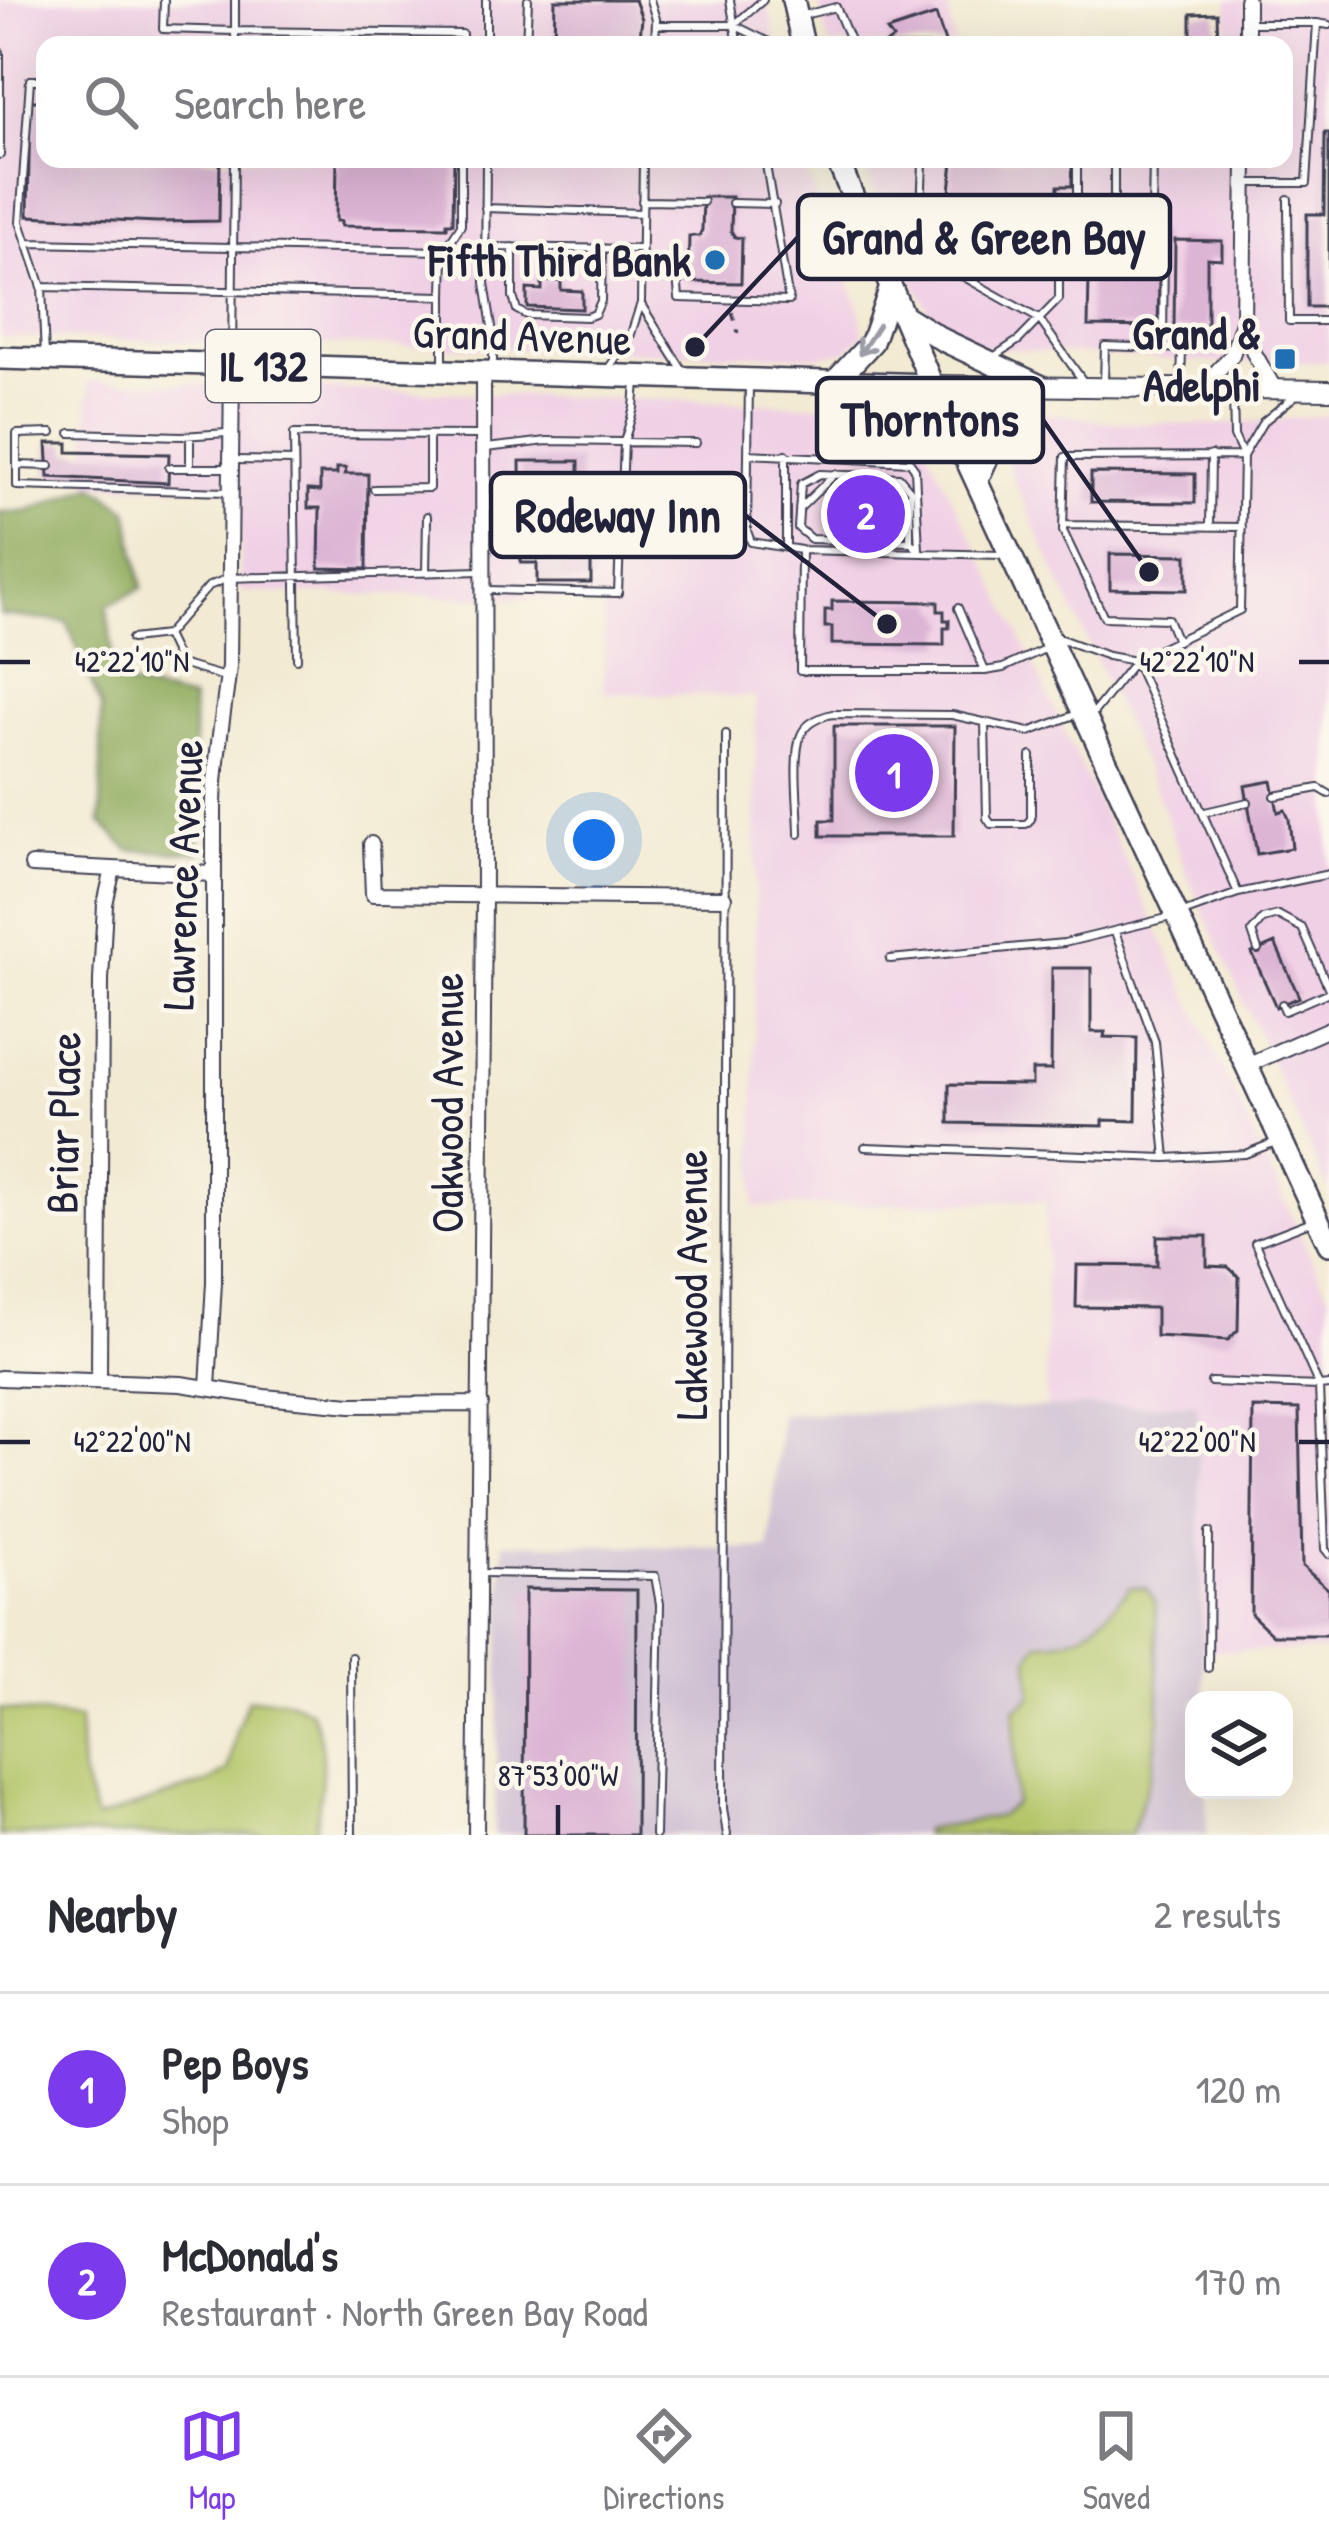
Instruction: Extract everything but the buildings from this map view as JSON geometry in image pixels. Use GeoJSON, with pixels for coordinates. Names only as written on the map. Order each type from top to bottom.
{"type":"FeatureCollection","features":[{"type":"Feature","properties":{"kind":"main road"},"geometry":{"type":"LineString","coordinates":[[841,168],[932,385],[1329,1244]]}},
{"type":"Feature","properties":{"kind":"main road"},"geometry":{"type":"LineString","coordinates":[[890,290],[878,332],[834,382],[899,414],[967,458]]}},
{"type":"Feature","properties":{"kind":"main road"},"geometry":{"type":"LineString","coordinates":[[900,313],[943,340],[1040,386],[1001,426],[977,480]]}},
{"type":"Feature","properties":{"kind":"main road","name":"Grand Avenue"},"geometry":{"type":"LineString","coordinates":[[0,358],[749,381],[1329,391]]}},
{"type":"Feature","properties":{"kind":"street"},"geometry":{"type":"LineString","coordinates":[[1247,0],[1247,36]]}},
{"type":"Feature","properties":{"kind":"street"},"geometry":{"type":"LineString","coordinates":[[1202,388],[1232,355],[1243,322],[1245,168]]}},
{"type":"Feature","properties":{"kind":"street"},"geometry":{"type":"LineString","coordinates":[[1243,322],[1275,390]]}},
{"type":"Feature","properties":{"kind":"street","name":"Lawrence Avenue"},"geometry":{"type":"LineString","coordinates":[[208,1387],[214,1282],[215,748],[228,678],[232,365]]}},
{"type":"Feature","properties":{"kind":"street","name":"Oakwood Avenue"},"geometry":{"type":"LineString","coordinates":[[476,1835],[484,896],[482,442],[488,372]]}},
{"type":"Feature","properties":{"kind":"street"},"geometry":{"type":"LineString","coordinates":[[371,844],[373,894],[724,898]]}},
{"type":"Feature","properties":{"kind":"street"},"geometry":{"type":"LineString","coordinates":[[32,865],[213,874]]}},
{"type":"Feature","properties":{"kind":"street","name":"Briar Place"},"geometry":{"type":"LineString","coordinates":[[99,1379],[101,980],[112,869]]}},
{"type":"Feature","properties":{"kind":"street"},"geometry":{"type":"LineString","coordinates":[[1247,1065],[1329,1029]]}},
{"type":"Feature","properties":{"kind":"street"},"geometry":{"type":"LineString","coordinates":[[0,1378],[208,1387],[350,1405],[481,1404]]}},
{"type":"Feature","properties":{"kind":"lane"},"geometry":{"type":"LineString","coordinates":[[164,0],[163,29],[461,36]]}},
{"type":"Feature","properties":{"kind":"lane"},"geometry":{"type":"LineString","coordinates":[[235,0],[235,36]]}},
{"type":"Feature","properties":{"kind":"lane"},"geometry":{"type":"LineString","coordinates":[[486,0],[486,36]]}},
{"type":"Feature","properties":{"kind":"lane"},"geometry":{"type":"LineString","coordinates":[[526,36],[528,0]]}},
{"type":"Feature","properties":{"kind":"lane"},"geometry":{"type":"LineString","coordinates":[[650,0],[655,36]]}},
{"type":"Feature","properties":{"kind":"lane"},"geometry":{"type":"LineString","coordinates":[[730,0],[736,36]]}},
{"type":"Feature","properties":{"kind":"lane"},"geometry":{"type":"LineString","coordinates":[[734,25],[763,0]]}},
{"type":"Feature","properties":{"kind":"lane"},"geometry":{"type":"LineString","coordinates":[[794,8],[836,7],[848,36]]}},
{"type":"Feature","properties":{"kind":"lane"},"geometry":{"type":"LineString","coordinates":[[1247,23],[1329,25]]}},
{"type":"Feature","properties":{"kind":"lane"},"geometry":{"type":"LineString","coordinates":[[1245,183],[1307,183],[1316,23]]}},
{"type":"Feature","properties":{"kind":"lane"},"geometry":{"type":"LineString","coordinates":[[656,26],[734,25],[757,36]]}},
{"type":"Feature","properties":{"kind":"lane"},"geometry":{"type":"LineString","coordinates":[[0,52],[0,155]]}},
{"type":"Feature","properties":{"kind":"lane"},"geometry":{"type":"LineString","coordinates":[[36,80],[30,80],[20,223],[42,287],[46,359]]}},
{"type":"Feature","properties":{"kind":"lane"},"geometry":{"type":"LineString","coordinates":[[232,365],[234,168]]}},
{"type":"Feature","properties":{"kind":"lane"},"geometry":{"type":"LineString","coordinates":[[443,371],[444,251],[461,225],[461,168]]}},
{"type":"Feature","properties":{"kind":"lane"},"geometry":{"type":"LineString","coordinates":[[486,168],[488,372]]}},
{"type":"Feature","properties":{"kind":"lane"},"geometry":{"type":"LineString","coordinates":[[603,376],[630,337],[640,302],[643,168]]}},
{"type":"Feature","properties":{"kind":"lane"},"geometry":{"type":"LineString","coordinates":[[641,260],[676,262],[679,298],[789,301],[767,168]]}},
{"type":"Feature","properties":{"kind":"lane"},"geometry":{"type":"LineString","coordinates":[[923,168],[923,232],[929,252],[1039,319],[1095,387]]}},
{"type":"Feature","properties":{"kind":"lane"},"geometry":{"type":"LineString","coordinates":[[987,360],[1019,340],[1058,298],[1058,272],[1077,242],[1077,168]]}},
{"type":"Feature","properties":{"kind":"lane"},"geometry":{"type":"LineString","coordinates":[[1114,168],[1114,211],[1152,212]]}},
{"type":"Feature","properties":{"kind":"lane"},"geometry":{"type":"LineString","coordinates":[[1153,168],[1152,212],[1164,232],[1163,348]]}},
{"type":"Feature","properties":{"kind":"lane"},"geometry":{"type":"LineString","coordinates":[[1288,199],[1288,321],[1329,321]]}},
{"type":"Feature","properties":{"kind":"lane"},"geometry":{"type":"LineString","coordinates":[[642,201],[703,202]]}},
{"type":"Feature","properties":{"kind":"lane"},"geometry":{"type":"LineString","coordinates":[[732,203],[775,204]]}},
{"type":"Feature","properties":{"kind":"lane"},"geometry":{"type":"LineString","coordinates":[[485,208],[642,213]]}},
{"type":"Feature","properties":{"kind":"lane"},"geometry":{"type":"LineString","coordinates":[[28,243],[444,251]]}},
{"type":"Feature","properties":{"kind":"lane"},"geometry":{"type":"LineString","coordinates":[[485,247],[641,249]]}},
{"type":"Feature","properties":{"kind":"lane"},"geometry":{"type":"LineString","coordinates":[[513,247],[517,310],[526,315],[587,317],[595,314],[601,301],[602,248]]}},
{"type":"Feature","properties":{"kind":"lane"},"geometry":{"type":"LineString","coordinates":[[956,271],[1058,272]]}},
{"type":"Feature","properties":{"kind":"lane"},"geometry":{"type":"LineString","coordinates":[[42,287],[443,296]]}},
{"type":"Feature","properties":{"kind":"lane"},"geometry":{"type":"LineString","coordinates":[[640,302],[662,343],[690,379]]}},
{"type":"Feature","properties":{"kind":"lane"},"geometry":{"type":"LineString","coordinates":[[1095,387],[1105,346],[1182,349],[1181,388]]}},
{"type":"Feature","properties":{"kind":"lane"},"geometry":{"type":"LineString","coordinates":[[482,590],[618,593],[623,442],[634,408],[636,377]]}},
{"type":"Feature","properties":{"kind":"lane"},"geometry":{"type":"LineString","coordinates":[[749,381],[748,538],[760,545],[801,550],[1012,556]]}},
{"type":"Feature","properties":{"kind":"lane"},"geometry":{"type":"LineString","coordinates":[[799,834],[799,738],[811,722],[832,714],[952,715],[1035,731],[1085,717],[1135,661],[1240,610],[1243,456],[1234,436],[1233,389]]}},
{"type":"Feature","properties":{"kind":"lane"},"geometry":{"type":"LineString","coordinates":[[1243,456],[1263,422],[1303,390]]}},
{"type":"Feature","properties":{"kind":"lane"},"geometry":{"type":"LineString","coordinates":[[52,433],[17,434],[17,486],[230,492]]}},
{"type":"Feature","properties":{"kind":"lane"},"geometry":{"type":"LineString","coordinates":[[71,434],[231,433]]}},
{"type":"Feature","properties":{"kind":"lane"},"geometry":{"type":"LineString","coordinates":[[297,659],[294,434],[429,435],[482,442],[696,443]]}},
{"type":"Feature","properties":{"kind":"lane"},"geometry":{"type":"LineString","coordinates":[[374,489],[429,488],[429,435]]}},
{"type":"Feature","properties":{"kind":"lane"},"geometry":{"type":"LineString","coordinates":[[190,436],[190,468]]}},
{"type":"Feature","properties":{"kind":"lane"},"geometry":{"type":"LineString","coordinates":[[748,454],[910,462],[915,469],[919,550]]}},
{"type":"Feature","properties":{"kind":"lane"},"geometry":{"type":"LineString","coordinates":[[786,454],[786,545]]}},
{"type":"Feature","properties":{"kind":"lane"},"geometry":{"type":"LineString","coordinates":[[1210,455],[1210,526]]}},
{"type":"Feature","properties":{"kind":"lane"},"geometry":{"type":"LineString","coordinates":[[1177,641],[1168,619],[1104,617],[1063,525],[1065,457],[1243,456]]}},
{"type":"Feature","properties":{"kind":"lane"},"geometry":{"type":"LineString","coordinates":[[169,468],[293,461]]}},
{"type":"Feature","properties":{"kind":"lane"},"geometry":{"type":"LineString","coordinates":[[17,465],[50,466]]}},
{"type":"Feature","properties":{"kind":"lane"},"geometry":{"type":"LineString","coordinates":[[910,542],[910,490],[904,480],[836,474],[813,475],[801,484],[798,528],[811,539],[910,542],[919,550]]}},
{"type":"Feature","properties":{"kind":"lane"},"geometry":{"type":"LineString","coordinates":[[798,510],[836,474]]}},
{"type":"Feature","properties":{"kind":"lane"},"geometry":{"type":"LineString","coordinates":[[426,573],[427,516]]}},
{"type":"Feature","properties":{"kind":"lane"},"geometry":{"type":"LineString","coordinates":[[1063,525],[1242,527]]}},
{"type":"Feature","properties":{"kind":"lane"},"geometry":{"type":"LineString","coordinates":[[801,550],[800,671],[985,671],[1003,668],[1050,640],[1135,661]]}},
{"type":"Feature","properties":{"kind":"lane"},"geometry":{"type":"LineString","coordinates":[[130,639],[166,635],[209,586],[228,578],[482,571]]}},
{"type":"Feature","properties":{"kind":"lane"},"geometry":{"type":"LineString","coordinates":[[958,608],[985,671]]}},
{"type":"Feature","properties":{"kind":"lane"},"geometry":{"type":"LineString","coordinates":[[166,635],[180,664],[228,678]]}},
{"type":"Feature","properties":{"kind":"lane"},"geometry":{"type":"LineString","coordinates":[[1135,661],[1238,893]]}},
{"type":"Feature","properties":{"kind":"lane"},"geometry":{"type":"LineString","coordinates":[[985,722],[987,818],[991,824],[1026,824],[1031,819],[1031,756]]}},
{"type":"Feature","properties":{"kind":"lane","name":"Lakewood Avenue"},"geometry":{"type":"LineString","coordinates":[[726,734],[723,1808],[727,1835]]}},
{"type":"Feature","properties":{"kind":"lane"},"geometry":{"type":"LineString","coordinates":[[1275,796],[1319,788],[1329,794]]}},
{"type":"Feature","properties":{"kind":"lane"},"geometry":{"type":"LineString","coordinates":[[1204,813],[1248,802]]}},
{"type":"Feature","properties":{"kind":"lane"},"geometry":{"type":"LineString","coordinates":[[890,959],[1064,943],[1178,915],[1238,893],[1329,874]]}},
{"type":"Feature","properties":{"kind":"lane"},"geometry":{"type":"LineString","coordinates":[[1258,950],[1252,932],[1263,919],[1278,915],[1302,928],[1329,991],[1285,1011],[1282,1004]]}},
{"type":"Feature","properties":{"kind":"lane"},"geometry":{"type":"LineString","coordinates":[[1115,932],[1154,1042],[1166,1158]]}},
{"type":"Feature","properties":{"kind":"lane"},"geometry":{"type":"LineString","coordinates":[[866,1147],[1166,1158],[1245,1154],[1281,1139]]}},
{"type":"Feature","properties":{"kind":"lane"},"geometry":{"type":"LineString","coordinates":[[1318,1219],[1256,1243],[1324,1386],[1320,1409],[1324,1549],[1329,1554]]}},
{"type":"Feature","properties":{"kind":"lane"},"geometry":{"type":"LineString","coordinates":[[1210,1382],[1324,1386]]}},
{"type":"Feature","properties":{"kind":"lane"},"geometry":{"type":"LineString","coordinates":[[1320,1409],[1329,1415]]}},
{"type":"Feature","properties":{"kind":"lane"},"geometry":{"type":"LineString","coordinates":[[1208,1668],[1209,1532]]}},
{"type":"Feature","properties":{"kind":"lane"},"geometry":{"type":"LineString","coordinates":[[479,1574],[655,1576],[660,1604],[655,1835]]}},
{"type":"Feature","properties":{"kind":"lane"},"geometry":{"type":"LineString","coordinates":[[351,1657],[352,1835]]}},
{"type":"Feature","properties":{"kind":"path"},"geometry":{"type":"LineString","coordinates":[[730,309],[738,333]]}},
{"type":"Feature","properties":{"kind":"shaded area"},"geometry":{"type":"Polygon","coordinates":[[[0,0],[767,0],[774,36],[36,36],[36,168],[805,168],[860,310],[863,335],[846,351],[822,356],[0,337],[0,0]]]}},
{"type":"Feature","properties":{"kind":"shaded area"},"geometry":{"type":"Polygon","coordinates":[[[818,0],[946,0],[953,36],[827,36],[818,0]]]}},
{"type":"Feature","properties":{"kind":"shaded area"},"geometry":{"type":"Polygon","coordinates":[[[1228,0],[1329,0],[1329,362],[1221,363],[989,348],[967,344],[949,333],[930,313],[900,254],[866,168],[1293,168],[1293,36],[1227,36],[1228,0]]]}},
{"type":"Feature","properties":{"kind":"shaded area"},"geometry":{"type":"Polygon","coordinates":[[[89,381],[847,406],[873,411],[923,440],[992,576],[1329,1296],[1329,1651],[1203,1651],[1197,1404],[1046,1408],[1045,1200],[754,1207],[756,697],[604,693],[604,600],[240,592],[241,489],[87,484],[89,381]]]}},
{"type":"Feature","properties":{"kind":"shaded area"},"geometry":{"type":"Polygon","coordinates":[[[1032,415],[1110,422],[1214,425],[1329,415],[1329,1192],[1189,880],[1159,798],[1013,479],[1007,461],[1007,431],[1032,415]]]}},
{"type":"Feature","properties":{"kind":"shaded area"},"geometry":{"type":"Polygon","coordinates":[[[1197,1404],[1204,1691],[1185,1691],[1185,1799],[1206,1799],[1207,1835],[494,1835],[504,1543],[769,1549],[781,1414],[1197,1404]]]}},
{"type":"Feature","properties":{"kind":"green space"},"geometry":{"type":"Polygon","coordinates":[[[94,485],[128,510],[142,588],[107,606],[115,682],[192,700],[200,853],[129,850],[101,823],[101,707],[67,622],[0,615],[0,512],[27,512],[94,485]]]}},
{"type":"Feature","properties":{"kind":"green space"},"geometry":{"type":"Polygon","coordinates":[[[1131,1587],[1146,1588],[1155,1602],[1160,1719],[1152,1770],[1131,1835],[924,1835],[924,1830],[999,1816],[1015,1804],[1015,1710],[1032,1696],[1029,1658],[1038,1642],[1081,1634],[1131,1587]]]}},
{"type":"Feature","properties":{"kind":"green space"},"geometry":{"type":"Polygon","coordinates":[[[248,1699],[284,1699],[311,1711],[322,1757],[314,1835],[0,1835],[0,1709],[79,1719],[82,1774],[96,1819],[209,1782],[228,1771],[248,1699]]]}},
{"type":"Feature","properties":{"kind":"place","name":"Fifth Third Bank"},"geometry":{"type":"Point","coordinates":[715,260]}},
{"type":"Feature","properties":{"kind":"place","name":"Grand & Green Bay"},"geometry":{"type":"Point","coordinates":[695,347]}},
{"type":"Feature","properties":{"kind":"place","name":"Grand & Adelphi"},"geometry":{"type":"Point","coordinates":[1285,359]}},
{"type":"Feature","properties":{"kind":"place","name":"McDonald's"},"geometry":{"type":"Point","coordinates":[866,514]}},
{"type":"Feature","properties":{"kind":"place","name":"Thorntons"},"geometry":{"type":"Point","coordinates":[1149,572]}},
{"type":"Feature","properties":{"kind":"place","name":"Rodeway Inn"},"geometry":{"type":"Point","coordinates":[887,624]}},
{"type":"Feature","properties":{"kind":"place","name":"Pep Boys"},"geometry":{"type":"Point","coordinates":[894,773]}}]}
